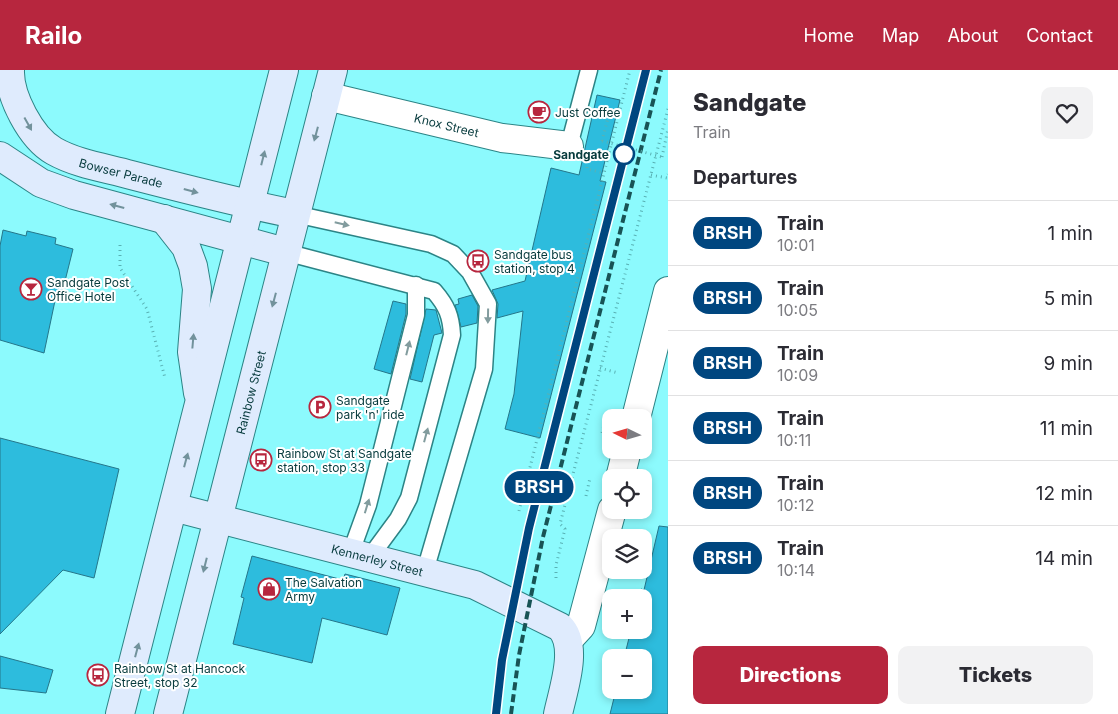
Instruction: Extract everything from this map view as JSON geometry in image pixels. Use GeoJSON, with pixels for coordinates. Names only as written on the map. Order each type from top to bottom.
{"type":"FeatureCollection","features":[{"type":"Feature","properties":{"kind":"main road"},"geometry":{"type":"LineString","coordinates":[[120,714],[200,406],[284,70]]}},
{"type":"Feature","properties":{"kind":"main road","name":"Bowser Parade"},"geometry":{"type":"LineString","coordinates":[[6,83],[32,132],[53,151],[84,163],[251,205],[295,214]]}},
{"type":"Feature","properties":{"kind":"main road","name":"Rainbow Street"},"geometry":{"type":"LineString","coordinates":[[168,714],[329,83]]}},
{"type":"Feature","properties":{"kind":"main road"},"geometry":{"type":"LineString","coordinates":[[0,156],[41,183],[74,195],[285,252]]}},
{"type":"Feature","properties":{"kind":"main road"},"geometry":{"type":"LineString","coordinates":[[164,218],[186,247],[193,266],[197,289],[192,352],[200,406]]}},
{"type":"Feature","properties":{"kind":"main road","name":"Kennerley Street"},"geometry":{"type":"LineString","coordinates":[[173,507],[475,585],[498,594],[560,627],[569,639]]}},
{"type":"Feature","properties":{"kind":"main road"},"geometry":{"type":"LineString","coordinates":[[558,714],[570,655],[569,639]]}},
{"type":"Feature","properties":{"kind":"street","name":"Knox Street"},"geometry":{"type":"LineString","coordinates":[[329,83],[502,138],[579,154]]}},
{"type":"Feature","properties":{"kind":"street"},"geometry":{"type":"LineString","coordinates":[[638,409],[668,290]]}},
{"type":"Feature","properties":{"kind":"street"},"geometry":{"type":"LineString","coordinates":[[569,639],[581,626],[610,519]]}},
{"type":"Feature","properties":{"kind":"lane"},"geometry":{"type":"LineString","coordinates":[[579,154],[589,70]]}},
{"type":"Feature","properties":{"kind":"lane"},"geometry":{"type":"LineString","coordinates":[[295,214],[431,244],[454,254],[470,272],[488,304],[484,369],[425,571]]}},
{"type":"Feature","properties":{"kind":"lane"},"geometry":{"type":"LineString","coordinates":[[285,252],[434,291],[445,303],[452,316],[452,335],[409,498],[398,519],[361,555]]}},
{"type":"Feature","properties":{"kind":"lane"},"geometry":{"type":"LineString","coordinates":[[361,555],[368,505],[416,315],[416,285]]}},
{"type":"Feature","properties":{"kind":"path"},"geometry":{"type":"LineString","coordinates":[[519,512],[630,70]]}},
{"type":"Feature","properties":{"kind":"path"},"geometry":{"type":"LineString","coordinates":[[556,578],[556,565],[565,529],[560,524],[668,108]]}},
{"type":"Feature","properties":{"kind":"path"},"geometry":{"type":"LineString","coordinates":[[602,141],[662,157],[668,129]]}},
{"type":"Feature","properties":{"kind":"path"},"geometry":{"type":"LineString","coordinates":[[579,154],[587,169],[604,173]]}},
{"type":"Feature","properties":{"kind":"path"},"geometry":{"type":"LineString","coordinates":[[651,175],[667,178],[668,174]]}},
{"type":"Feature","properties":{"kind":"path"},"geometry":{"type":"LineString","coordinates":[[120,245],[120,268],[147,309],[167,386]]}},
{"type":"Feature","properties":{"kind":"building"},"geometry":{"type":"Polygon","coordinates":[[[597,95],[620,100],[600,181],[606,182],[540,438],[505,429],[514,394],[523,311],[497,318],[498,304],[492,290],[525,281],[551,168],[579,175],[597,95]]]}},
{"type":"Feature","properties":{"kind":"building"},"geometry":{"type":"Polygon","coordinates":[[[3,230],[26,236],[27,231],[56,238],[55,244],[73,249],[61,297],[56,296],[44,353],[0,340],[0,246],[3,230]]]}},
{"type":"Feature","properties":{"kind":"building"},"geometry":{"type":"Polygon","coordinates":[[[472,295],[478,306],[477,323],[461,327],[455,305],[459,304],[458,299],[472,295]]]}},
{"type":"Feature","properties":{"kind":"building"},"geometry":{"type":"Polygon","coordinates":[[[393,301],[406,304],[406,314],[391,374],[374,369],[393,301]]]}},
{"type":"Feature","properties":{"kind":"building"},"geometry":{"type":"Polygon","coordinates":[[[426,309],[436,310],[442,333],[434,335],[422,382],[410,379],[426,309]]]}},
{"type":"Feature","properties":{"kind":"building"},"geometry":{"type":"Polygon","coordinates":[[[0,438],[119,469],[94,578],[63,570],[0,634],[0,438]]]}},
{"type":"Feature","properties":{"kind":"building"},"geometry":{"type":"Polygon","coordinates":[[[659,526],[668,527],[668,714],[610,714],[614,699],[652,699],[652,649],[626,649],[629,639],[652,639],[652,589],[644,589],[647,579],[652,579],[652,556],[659,526]]]}},
{"type":"Feature","properties":{"kind":"building"},"geometry":{"type":"Polygon","coordinates":[[[252,556],[343,580],[345,574],[400,588],[387,635],[322,618],[312,663],[233,644],[244,598],[241,597],[252,556]]]}},
{"type":"Feature","properties":{"kind":"building"},"geometry":{"type":"Polygon","coordinates":[[[0,656],[53,670],[46,693],[0,688],[0,656]]]}},
{"type":"Feature","properties":{"kind":"railway"},"geometry":{"type":"LineString","coordinates":[[496,714],[502,660],[529,528],[646,70]]}},
{"type":"Feature","properties":{"kind":"railway"},"geometry":{"type":"LineString","coordinates":[[511,714],[519,655],[543,537],[661,70]]}},
{"type":"Feature","properties":{"kind":"train","name":"BRSH"},"geometry":{"type":"LineString","coordinates":[[496,714],[502,660],[529,528],[646,70]]}},
{"type":"Feature","properties":{"kind":"place","name":"Just Coffee"},"geometry":{"type":"Point","coordinates":[539,112]}},
{"type":"Feature","properties":{"kind":"place","name":"Sandgate"},"geometry":{"type":"Point","coordinates":[624,154]}},
{"type":"Feature","properties":{"kind":"place","name":"Sandgate bus station, stop 4"},"geometry":{"type":"Point","coordinates":[478,261]}},
{"type":"Feature","properties":{"kind":"place","name":"Sandgate Post Office Hotel"},"geometry":{"type":"Point","coordinates":[31,289]}},
{"type":"Feature","properties":{"kind":"place","name":"Sandgate park 'n' ride"},"geometry":{"type":"Point","coordinates":[320,407]}},
{"type":"Feature","properties":{"kind":"place","name":"Rainbow St at Sandgate station, stop 33"},"geometry":{"type":"Point","coordinates":[261,460]}},
{"type":"Feature","properties":{"kind":"place","name":"The Salvation Army"},"geometry":{"type":"Point","coordinates":[269,589]}},
{"type":"Feature","properties":{"kind":"place","name":"Rainbow St at Hancock Street, stop 32"},"geometry":{"type":"Point","coordinates":[98,675]}}]}
